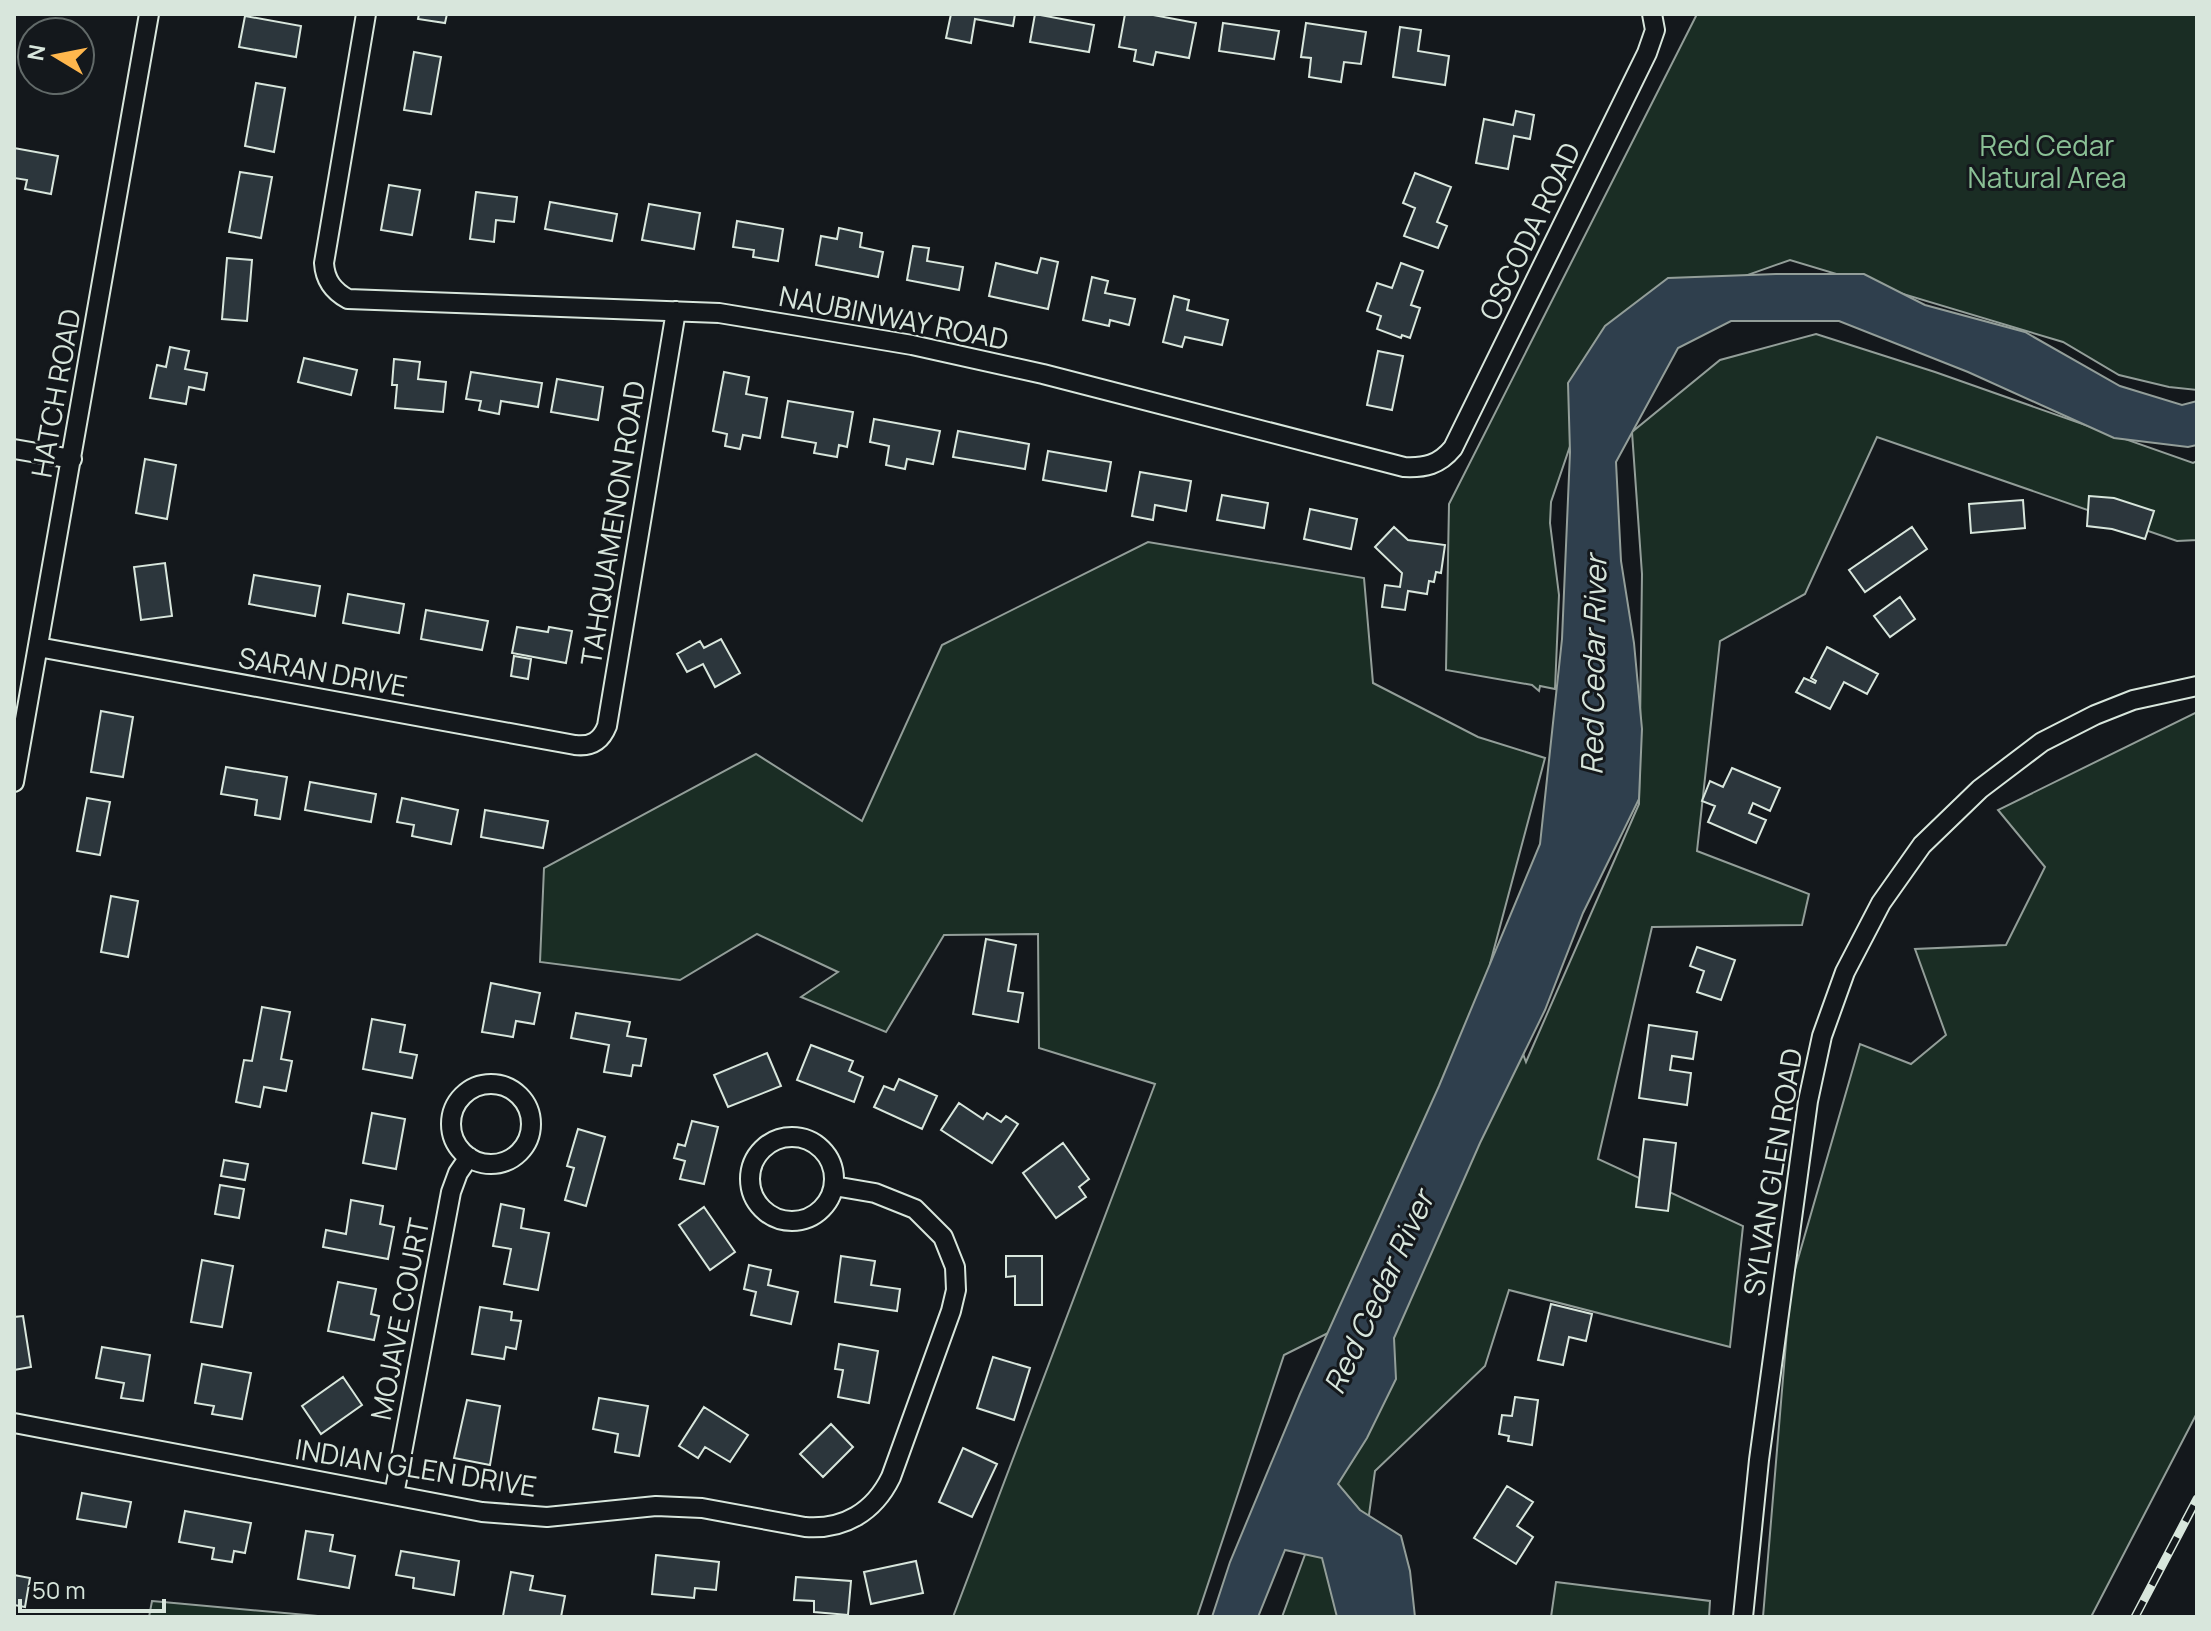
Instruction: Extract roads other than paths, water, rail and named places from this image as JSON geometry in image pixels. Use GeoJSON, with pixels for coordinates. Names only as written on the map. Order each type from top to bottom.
{"type":"FeatureCollection","features":[{"type":"Feature","properties":{"kind":"street","name":"HATCH ROAD"},"geometry":{"type":"LineString","coordinates":[[14,779],[149,14]]}},
{"type":"Feature","properties":{"kind":"street","name":"NAUBINWAY ROAD"},"geometry":{"type":"LineString","coordinates":[[366,14],[325,258],[326,275],[334,289],[355,301],[719,313],[912,345],[1143,399],[1404,467],[1420,468],[1435,463]]}},
{"type":"Feature","properties":{"kind":"street","name":"OSCODA ROAD"},"geometry":{"type":"LineString","coordinates":[[1435,463],[1453,448],[1647,53],[1655,30],[1652,14]]}},
{"type":"Feature","properties":{"kind":"street","name":"TAHQUAMENON ROAD"},"geometry":{"type":"LineString","coordinates":[[596,742],[607,726],[676,311]]}},
{"type":"Feature","properties":{"kind":"street"},"geometry":{"type":"LineString","coordinates":[[14,449],[72,459]]}},
{"type":"Feature","properties":{"kind":"street","name":"SARAN DRIVE"},"geometry":{"type":"LineString","coordinates":[[38,647],[575,745],[587,746],[596,742]]}},
{"type":"Feature","properties":{"kind":"street","name":"SYLVAN GLEN ROAD"},"geometry":{"type":"LineString","coordinates":[[1743,1617],[1759,1460],[1808,1101],[1822,1036],[1845,972],[1881,903],[1922,845],[1980,789],[2042,742],[2095,715],[2133,700],[2197,686]]}},
{"type":"Feature","properties":{"kind":"street"},"geometry":{"type":"LineString","coordinates":[[482,1085],[511,1089],[529,1112],[526,1142],[504,1161],[484,1163],[469,1157],[459,1148],[451,1130],[453,1111],[458,1102],[472,1088],[482,1085]]}},
{"type":"Feature","properties":{"kind":"street"},"geometry":{"type":"LineString","coordinates":[[800,1137],[819,1146],[827,1154],[832,1164],[834,1186],[828,1202],[817,1213],[807,1219],[785,1221],[775,1218],[758,1203],[750,1183],[751,1172],[760,1152],[768,1144],[778,1139],[800,1137]]}},
{"type":"Feature","properties":{"kind":"street","name":"MOJAVE COURT"},"geometry":{"type":"LineString","coordinates":[[394,1495],[451,1192],[458,1173],[469,1157]]}},
{"type":"Feature","properties":{"kind":"street","name":"INDIAN GLEN DRIVE"},"geometry":{"type":"LineString","coordinates":[[14,1423],[482,1512],[547,1517],[656,1506],[702,1508],[818,1528],[845,1522],[876,1501],[891,1477],[951,1311],[957,1279],[948,1246],[925,1217],[892,1198],[834,1186]]}},
{"type":"Feature","properties":{"kind":"water","name":"Red Cedar River"},"geometry":{"type":"Polygon","coordinates":[[[1864,274],[1925,305],[2025,332],[2120,386],[2182,405],[2197,401],[2197,445],[2188,447],[2114,438],[1968,372],[1839,321],[1731,321],[1678,348],[1616,462],[1621,561],[1634,643],[1642,729],[1639,799],[1583,913],[1545,1010],[1480,1143],[1394,1338],[1396,1379],[1367,1438],[1338,1484],[1360,1510],[1401,1536],[1410,1571],[1415,1617],[1337,1617],[1322,1558],[1285,1550],[1258,1617],[1212,1617],[1230,1562],[1300,1394],[1439,1086],[1540,844],[1562,639],[1570,452],[1568,383],[1605,326],[1668,278],[1864,274]]]}},
{"type":"Feature","properties":{"kind":"railway"},"geometry":{"type":"LineString","coordinates":[[2135,1617],[2197,1499]]}},
{"type":"Feature","properties":{"kind":"park label","name":"Red Cedar Natural Area"},"geometry":{"type":"Point","coordinates":[2047,161]}}]}
